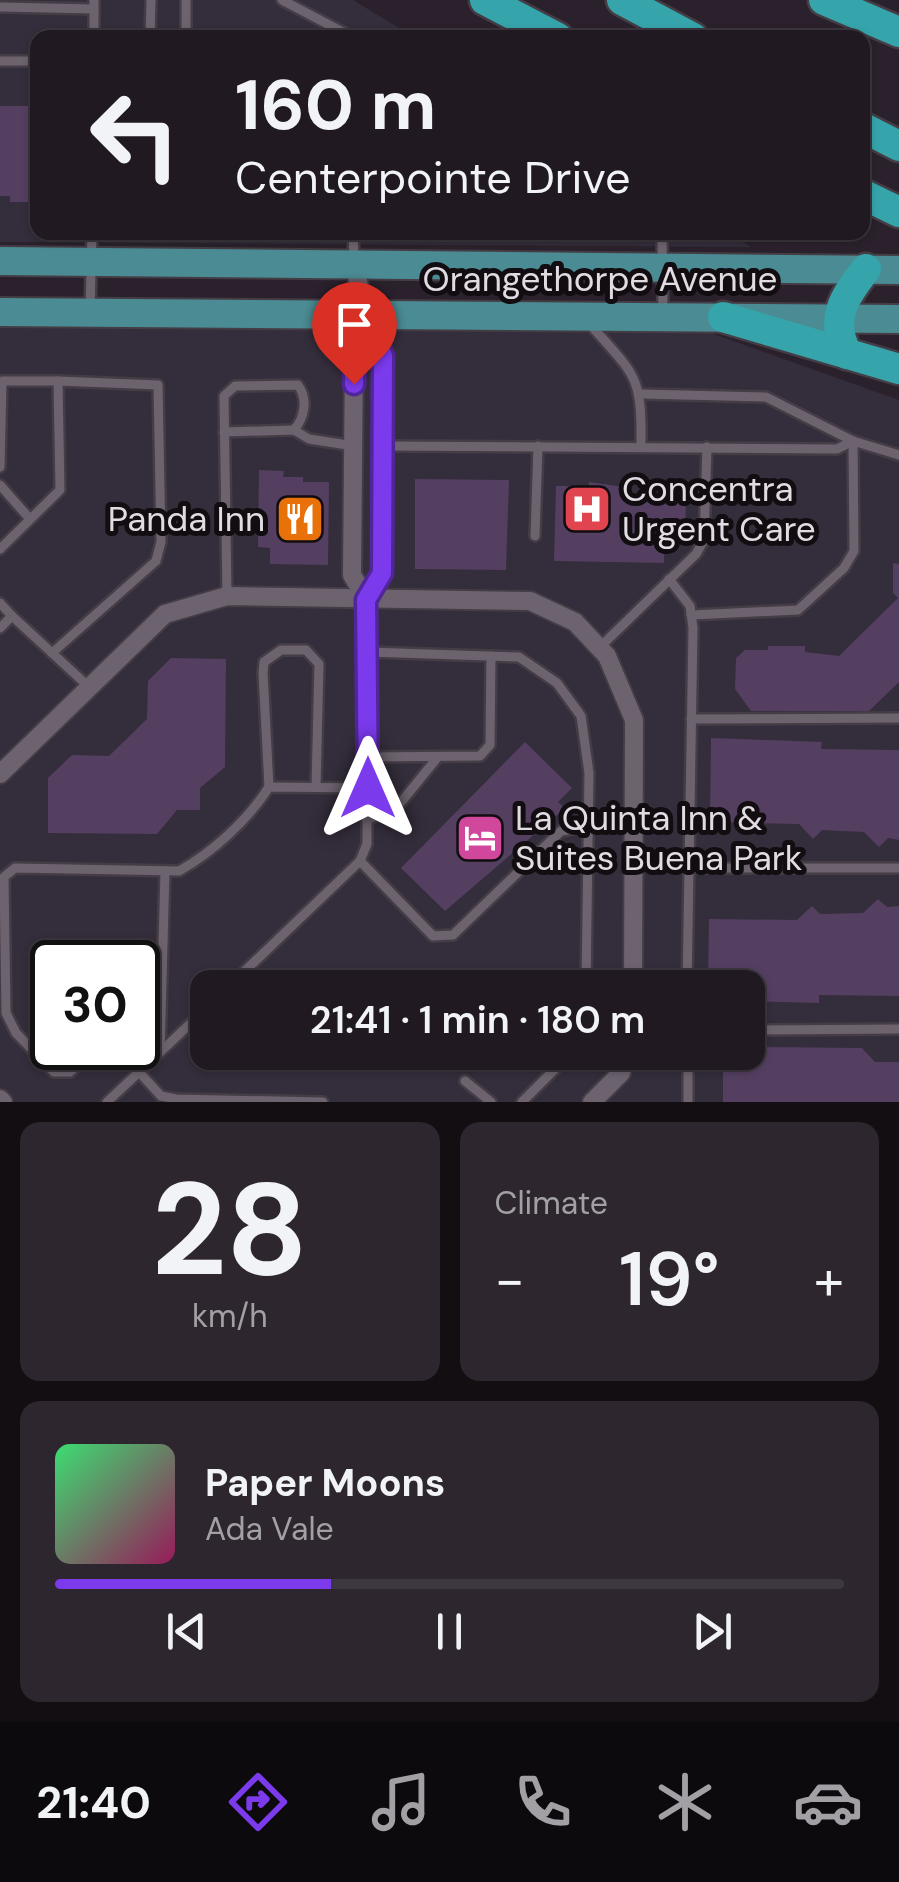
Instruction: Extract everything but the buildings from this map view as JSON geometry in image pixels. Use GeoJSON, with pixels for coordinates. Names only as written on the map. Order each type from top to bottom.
{"type":"FeatureCollection","features":[{"type":"Feature","properties":{"kind":"highway"},"geometry":{"type":"LineString","coordinates":[[486,0],[543,30]]}},
{"type":"Feature","properties":{"kind":"highway"},"geometry":{"type":"LineString","coordinates":[[622,0],[678,30]]}},
{"type":"Feature","properties":{"kind":"highway"},"geometry":{"type":"LineString","coordinates":[[824,0],[899,32]]}},
{"type":"Feature","properties":{"kind":"highway"},"geometry":{"type":"LineString","coordinates":[[870,131],[899,146]]}},
{"type":"Feature","properties":{"kind":"highway"},"geometry":{"type":"LineString","coordinates":[[870,198],[899,212]]}},
{"type":"Feature","properties":{"kind":"highway"},"geometry":{"type":"LineString","coordinates":[[847,354],[838,318],[845,296],[866,269]]}},
{"type":"Feature","properties":{"kind":"highway"},"geometry":{"type":"LineString","coordinates":[[723,317],[899,370]]}},
{"type":"Feature","properties":{"kind":"main road","name":"Orangethorpe Avenue"},"geometry":{"type":"LineString","coordinates":[[0,261],[899,270]]}},
{"type":"Feature","properties":{"kind":"main road","name":"Orangethorpe Avenue"},"geometry":{"type":"LineString","coordinates":[[0,312],[899,318]]}},
{"type":"Feature","properties":{"kind":"street"},"geometry":{"type":"LineString","coordinates":[[354,262],[366,315],[383,356],[382,573],[366,600]]}},
{"type":"Feature","properties":{"kind":"street"},"geometry":{"type":"LineString","coordinates":[[366,315],[354,352],[352,575],[366,600],[368,788]]}},
{"type":"Feature","properties":{"kind":"street"},"geometry":{"type":"LineString","coordinates":[[0,774],[165,614],[227,596],[530,601],[576,622],[607,656],[634,720],[633,970]]}},
{"type":"Feature","properties":{"kind":"street"},"geometry":{"type":"LineString","coordinates":[[592,1102],[622,1070]]}},
{"type":"Feature","properties":{"kind":"lane"},"geometry":{"type":"LineString","coordinates":[[150,30],[151,0]]}},
{"type":"Feature","properties":{"kind":"lane"},"geometry":{"type":"LineString","coordinates":[[186,0],[186,30]]}},
{"type":"Feature","properties":{"kind":"lane"},"geometry":{"type":"LineString","coordinates":[[282,0],[339,30]]}},
{"type":"Feature","properties":{"kind":"lane"},"geometry":{"type":"LineString","coordinates":[[0,8],[94,4],[94,30]]}},
{"type":"Feature","properties":{"kind":"lane"},"geometry":{"type":"LineString","coordinates":[[0,61],[30,61]]}},
{"type":"Feature","properties":{"kind":"lane"},"geometry":{"type":"LineString","coordinates":[[90,313],[92,240]]}},
{"type":"Feature","properties":{"kind":"lane"},"geometry":{"type":"LineString","coordinates":[[354,240],[354,262]]}},
{"type":"Feature","properties":{"kind":"lane"},"geometry":{"type":"LineString","coordinates":[[662,240],[664,317]]}},
{"type":"Feature","properties":{"kind":"lane"},"geometry":{"type":"LineString","coordinates":[[583,316],[634,376],[642,394],[641,446]]}},
{"type":"Feature","properties":{"kind":"lane"},"geometry":{"type":"LineString","coordinates":[[0,467],[2,381],[158,385],[162,542],[156,560],[52,653]]}},
{"type":"Feature","properties":{"kind":"lane"},"geometry":{"type":"LineString","coordinates":[[0,548],[60,490],[58,381]]}},
{"type":"Feature","properties":{"kind":"lane"},"geometry":{"type":"LineString","coordinates":[[227,596],[224,396],[235,386],[298,385],[304,394],[304,407],[294,430]]}},
{"type":"Feature","properties":{"kind":"lane"},"geometry":{"type":"LineString","coordinates":[[642,394],[766,397],[853,441],[899,455]]}},
{"type":"Feature","properties":{"kind":"lane"},"geometry":{"type":"LineString","coordinates":[[224,432],[294,430],[309,439],[354,446]]}},
{"type":"Feature","properties":{"kind":"lane"},"geometry":{"type":"LineString","coordinates":[[382,446],[838,448],[853,441]]}},
{"type":"Feature","properties":{"kind":"lane"},"geometry":{"type":"LineString","coordinates":[[691,615],[798,610],[844,568],[854,552],[853,441]]}},
{"type":"Feature","properties":{"kind":"lane"},"geometry":{"type":"LineString","coordinates":[[536,536],[538,446]]}},
{"type":"Feature","properties":{"kind":"lane"},"geometry":{"type":"LineString","coordinates":[[599,648],[704,540],[706,447]]}},
{"type":"Feature","properties":{"kind":"lane"},"geometry":{"type":"LineString","coordinates":[[0,485],[30,519]]}},
{"type":"Feature","properties":{"kind":"lane"},"geometry":{"type":"LineString","coordinates":[[669,580],[690,606],[691,615],[687,970]]}},
{"type":"Feature","properties":{"kind":"lane"},"geometry":{"type":"LineString","coordinates":[[0,604],[90,686]]}},
{"type":"Feature","properties":{"kind":"lane"},"geometry":{"type":"LineString","coordinates":[[0,628],[12,616]]}},
{"type":"Feature","properties":{"kind":"lane"},"geometry":{"type":"LineString","coordinates":[[30,1047],[16,1033],[6,1012],[4,876],[16,868],[179,871],[199,860],[258,805],[268,787],[264,662],[281,650],[306,650],[319,664],[316,788]]}},
{"type":"Feature","properties":{"kind":"lane"},"geometry":{"type":"LineString","coordinates":[[368,652],[519,657],[558,684],[581,716],[587,743],[589,826],[586,970]]}},
{"type":"Feature","properties":{"kind":"lane"},"geometry":{"type":"LineString","coordinates":[[368,757],[480,756],[490,745],[492,656]]}},
{"type":"Feature","properties":{"kind":"lane"},"geometry":{"type":"LineString","coordinates":[[691,719],[899,718]]}},
{"type":"Feature","properties":{"kind":"lane"},"geometry":{"type":"LineString","coordinates":[[367,820],[398,806],[438,758]]}},
{"type":"Feature","properties":{"kind":"lane"},"geometry":{"type":"LineString","coordinates":[[247,970],[360,860],[367,844],[368,788],[268,787]]}},
{"type":"Feature","properties":{"kind":"lane"},"geometry":{"type":"LineString","coordinates":[[360,860],[434,936],[453,935],[561,831],[589,826]]}},
{"type":"Feature","properties":{"kind":"lane"},"geometry":{"type":"LineString","coordinates":[[688,868],[899,868]]}},
{"type":"Feature","properties":{"kind":"lane"},"geometry":{"type":"LineString","coordinates":[[160,1052],[164,871]]}},
{"type":"Feature","properties":{"kind":"lane"},"geometry":{"type":"LineString","coordinates":[[160,1052],[190,1023]]}},
{"type":"Feature","properties":{"kind":"lane"},"geometry":{"type":"LineString","coordinates":[[765,1030],[899,1029]]}},
{"type":"Feature","properties":{"kind":"lane"},"geometry":{"type":"LineString","coordinates":[[522,1102],[554,1070]]}},
{"type":"Feature","properties":{"kind":"lane"},"geometry":{"type":"LineString","coordinates":[[688,1070],[688,1102]]}},
{"type":"Feature","properties":{"kind":"lane"},"geometry":{"type":"LineString","coordinates":[[107,1102],[139,1072],[162,1096],[176,1100],[323,1102]]}},
{"type":"Feature","properties":{"kind":"lane"},"geometry":{"type":"LineString","coordinates":[[466,1081],[491,1102]]}},
{"type":"Feature","properties":{"kind":"shaded area"},"geometry":{"type":"Polygon","coordinates":[[[0,0],[353,0],[402,30],[30,30],[30,240],[740,240],[751,247],[0,242],[0,0]]]}},
{"type":"Feature","properties":{"kind":"shaded area"},"geometry":{"type":"Polygon","coordinates":[[[0,326],[708,332],[899,400],[899,1102],[0,1102],[0,326]]]}},
{"type":"Feature","properties":{"kind":"place","name":"Concentra Urgent Care"},"geometry":{"type":"Point","coordinates":[587,509]}},
{"type":"Feature","properties":{"kind":"place","name":"Panda Inn"},"geometry":{"type":"Point","coordinates":[300,519]}},
{"type":"Feature","properties":{"kind":"place","name":"La Quinta Inn & Suites Buena Park"},"geometry":{"type":"Point","coordinates":[480,838]}},
{"type":"Feature","properties":{"kind":"route"},"geometry":{"type":"LineString","coordinates":[[354,384],[355,349],[366,315],[383,356],[382,573],[366,600],[368,788]]}}]}
